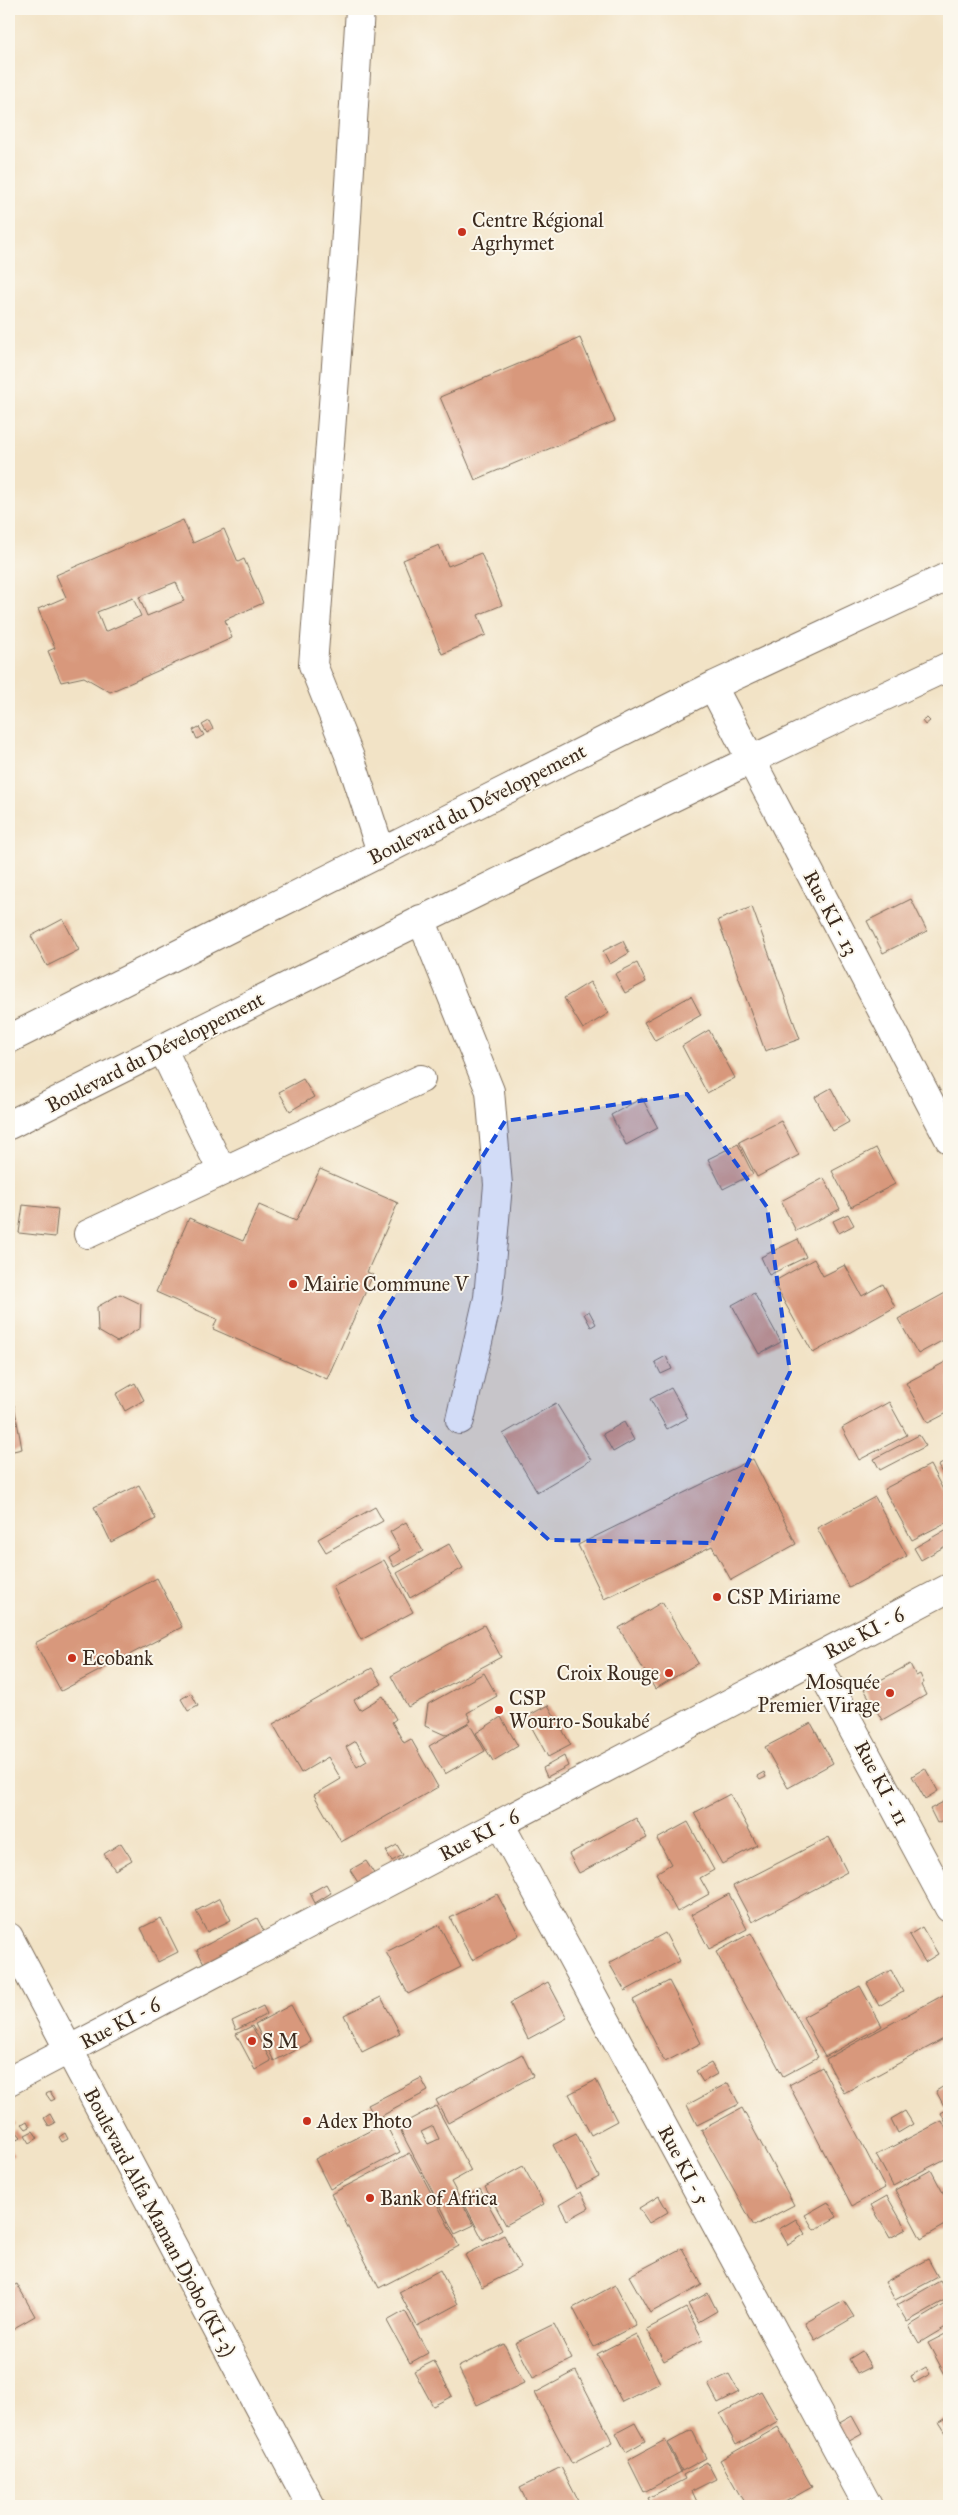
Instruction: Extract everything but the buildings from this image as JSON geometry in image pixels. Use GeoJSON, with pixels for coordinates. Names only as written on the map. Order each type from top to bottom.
{"type":"FeatureCollection","features":[{"type":"Feature","properties":{"kind":"main road"},"geometry":{"type":"LineString","coordinates":[[360,9],[345,248],[313,665],[351,760],[381,852]]}},
{"type":"Feature","properties":{"kind":"main road","name":"Boulevard du Développement"},"geometry":{"type":"LineString","coordinates":[[9,1038],[713,687],[949,576]]}},
{"type":"Feature","properties":{"kind":"main road","name":"Boulevard du Développement"},"geometry":{"type":"LineString","coordinates":[[9,1125],[421,919],[751,759],[949,666]]}},
{"type":"Feature","properties":{"kind":"main road","name":"Rue KI - 13"},"geometry":{"type":"LineString","coordinates":[[713,687],[949,1139]]}},
{"type":"Feature","properties":{"kind":"main road"},"geometry":{"type":"LineString","coordinates":[[421,919],[490,1091],[498,1185],[488,1298],[460,1420]]}},
{"type":"Feature","properties":{"kind":"main road"},"geometry":{"type":"LineString","coordinates":[[162,1048],[222,1171]]}},
{"type":"Feature","properties":{"kind":"main road"},"geometry":{"type":"LineString","coordinates":[[88,1234],[421,1079]]}},
{"type":"Feature","properties":{"kind":"main road","name":"Rue KI - 6"},"geometry":{"type":"LineString","coordinates":[[9,2081],[949,1588]]}},
{"type":"Feature","properties":{"kind":"main road","name":"Rue KI - 11"},"geometry":{"type":"LineString","coordinates":[[815,1658],[949,1908]]}},
{"type":"Feature","properties":{"kind":"main road","name":"Rue KI - 5"},"geometry":{"type":"LineString","coordinates":[[500,1824],[868,2506]]}},
{"type":"Feature","properties":{"kind":"main road","name":"Boulevard Alfa Maman Djobo (KI-3)"},"geometry":{"type":"LineString","coordinates":[[9,1937],[311,2506]]}},
{"type":"Feature","properties":{"kind":"highlighted area"},"geometry":{"type":"Polygon","coordinates":[[[687,1094],[767,1207],[790,1372],[711,1543],[549,1540],[413,1418],[378,1322],[505,1121],[687,1094]]]}},
{"type":"Feature","properties":{"kind":"place","name":"Centre Régional Agrhymet"},"geometry":{"type":"Point","coordinates":[462,232]}},
{"type":"Feature","properties":{"kind":"place","name":"Mairie Commune V"},"geometry":{"type":"Point","coordinates":[293,1284]}},
{"type":"Feature","properties":{"kind":"place","name":"CSP Miriame"},"geometry":{"type":"Point","coordinates":[717,1597]}},
{"type":"Feature","properties":{"kind":"place","name":"Ecobank"},"geometry":{"type":"Point","coordinates":[72,1658]}},
{"type":"Feature","properties":{"kind":"place","name":"Croix Rouge"},"geometry":{"type":"Point","coordinates":[669,1673]}},
{"type":"Feature","properties":{"kind":"place","name":"Mosquée Premier Virage"},"geometry":{"type":"Point","coordinates":[890,1693]}},
{"type":"Feature","properties":{"kind":"place","name":"CSP Wourro-Soukabé"},"geometry":{"type":"Point","coordinates":[499,1710]}},
{"type":"Feature","properties":{"kind":"place","name":"S M"},"geometry":{"type":"Point","coordinates":[252,2041]}},
{"type":"Feature","properties":{"kind":"place","name":"Adex Photo"},"geometry":{"type":"Point","coordinates":[307,2121]}},
{"type":"Feature","properties":{"kind":"place","name":"Bank of Africa"},"geometry":{"type":"Point","coordinates":[370,2198]}}]}
